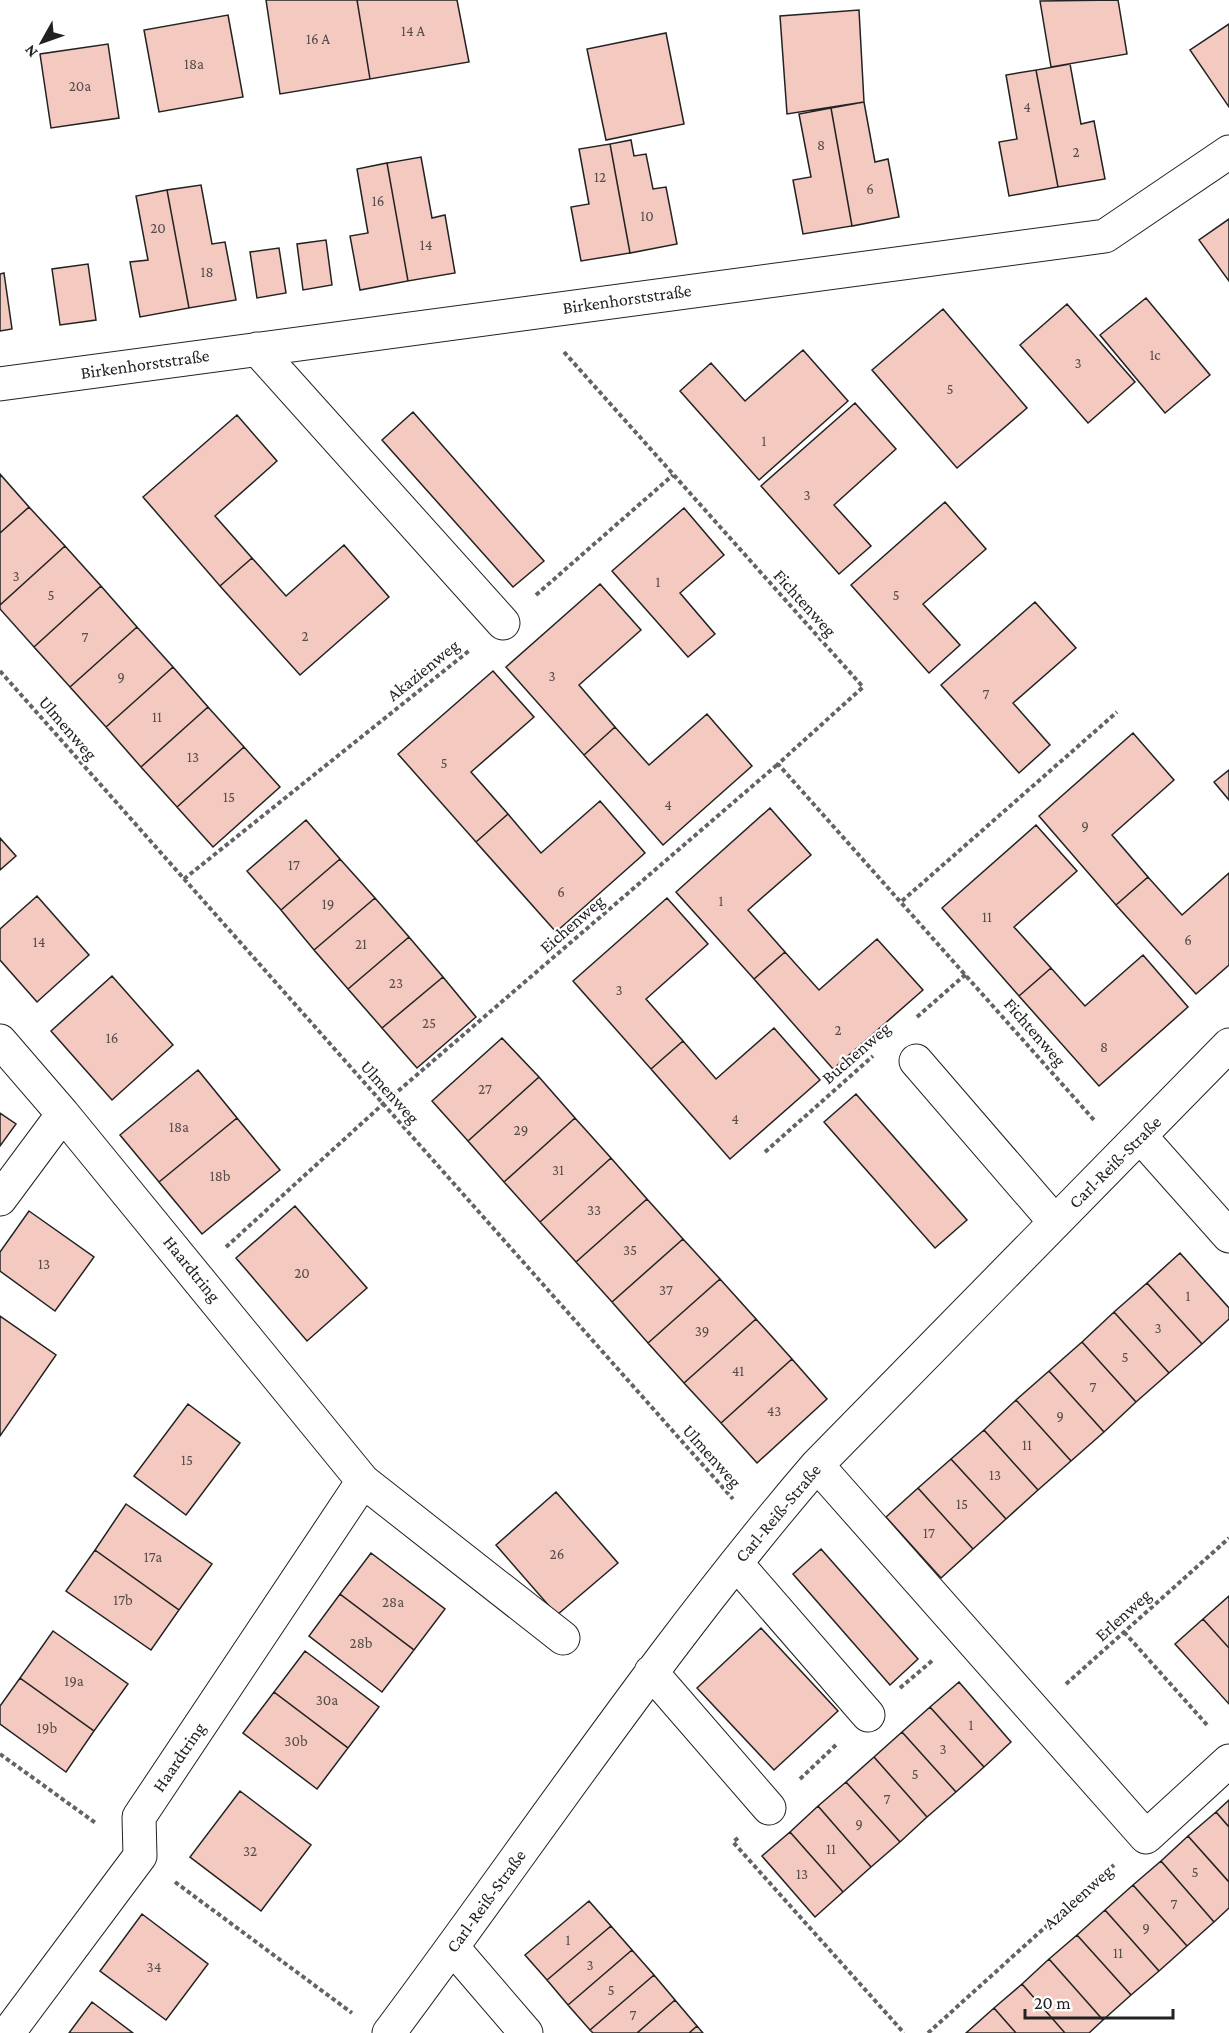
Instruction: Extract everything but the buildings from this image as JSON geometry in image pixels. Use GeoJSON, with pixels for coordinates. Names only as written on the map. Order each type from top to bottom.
{"type":"FeatureCollection","features":[{"type":"Feature","properties":{"kind":"street","name":"Birkenhorststraße"},"geometry":{"type":"LineString","coordinates":[[0,384],[1105,236],[1229,152]]}},
{"type":"Feature","properties":{"kind":"street"},"geometry":{"type":"LineString","coordinates":[[257,349],[503,623]]}},
{"type":"Feature","properties":{"kind":"street","name":"Haardtring"},"geometry":{"type":"LineString","coordinates":[[0,1041],[196,1274],[363,1481],[563,1638]]}},
{"type":"Feature","properties":{"kind":"street","name":"Carl-Reiß-Straße"},"geometry":{"type":"LineString","coordinates":[[375,2026],[453,1947],[651,1672],[761,1531],[817,1465],[1054,1222],[1133,1146],[1229,1045]]}},
{"type":"Feature","properties":{"kind":"street"},"geometry":{"type":"LineString","coordinates":[[916,1061],[1054,1222]]}},
{"type":"Feature","properties":{"kind":"street"},"geometry":{"type":"LineString","coordinates":[[0,1198],[63,1114]]}},
{"type":"Feature","properties":{"kind":"street"},"geometry":{"type":"LineString","coordinates":[[1133,1146],[1229,1236]]}},
{"type":"Feature","properties":{"kind":"street"},"geometry":{"type":"LineString","coordinates":[[817,1465],[1146,1837],[1229,1761]]}},
{"type":"Feature","properties":{"kind":"street","name":"Haardtring"},"geometry":{"type":"LineString","coordinates":[[140,1856],[139,1818],[363,1481]]}},
{"type":"Feature","properties":{"kind":"street"},"geometry":{"type":"LineString","coordinates":[[736,1563],[868,1715]]}},
{"type":"Feature","properties":{"kind":"street"},"geometry":{"type":"LineString","coordinates":[[651,1672],[769,1808]]}},
{"type":"Feature","properties":{"kind":"street"},"geometry":{"type":"LineString","coordinates":[[8,2033],[140,1856]]}},
{"type":"Feature","properties":{"kind":"street"},"geometry":{"type":"LineString","coordinates":[[453,1947],[526,2033]]}},
{"type":"Feature","properties":{"kind":"path","name":"Fichtenweg"},"geometry":{"type":"LineString","coordinates":[[529,312],[863,687],[778,764],[966,974],[1133,1146]]}},
{"type":"Feature","properties":{"kind":"path","name":"Akazienweg"},"geometry":{"type":"LineString","coordinates":[[184,879],[503,623],[673,475]]}},
{"type":"Feature","properties":{"kind":"path","name":"Ulmenweg"},"geometry":{"type":"LineString","coordinates":[[0,671],[761,1531]]}},
{"type":"Feature","properties":{"kind":"path"},"geometry":{"type":"LineString","coordinates":[[902,902],[1117,712]]}},
{"type":"Feature","properties":{"kind":"path","name":"Eichenweg"},"geometry":{"type":"LineString","coordinates":[[196,1274],[383,1104],[778,764]]}},
{"type":"Feature","properties":{"kind":"path","name":"Buchenweg"},"geometry":{"type":"LineString","coordinates":[[914,1020],[966,974]]}},
{"type":"Feature","properties":{"kind":"path","name":"Buchenweg"},"geometry":{"type":"LineString","coordinates":[[765,1152],[879,1051]]}},
{"type":"Feature","properties":{"kind":"path","name":"Erlenweg"},"geometry":{"type":"LineString","coordinates":[[1035,1713],[1229,1538]]}},
{"type":"Feature","properties":{"kind":"path"},"geometry":{"type":"LineString","coordinates":[[1124,1632],[1214,1732]]}},
{"type":"Feature","properties":{"kind":"path"},"geometry":{"type":"LineString","coordinates":[[0,1754],[375,2026]]}},
{"type":"Feature","properties":{"kind":"path","name":"Azaleenweg"},"geometry":{"type":"LineString","coordinates":[[927,2033],[1146,1837]]}},
{"type":"Feature","properties":{"kind":"path"},"geometry":{"type":"LineString","coordinates":[[733,1842],[904,2033]]}}]}
